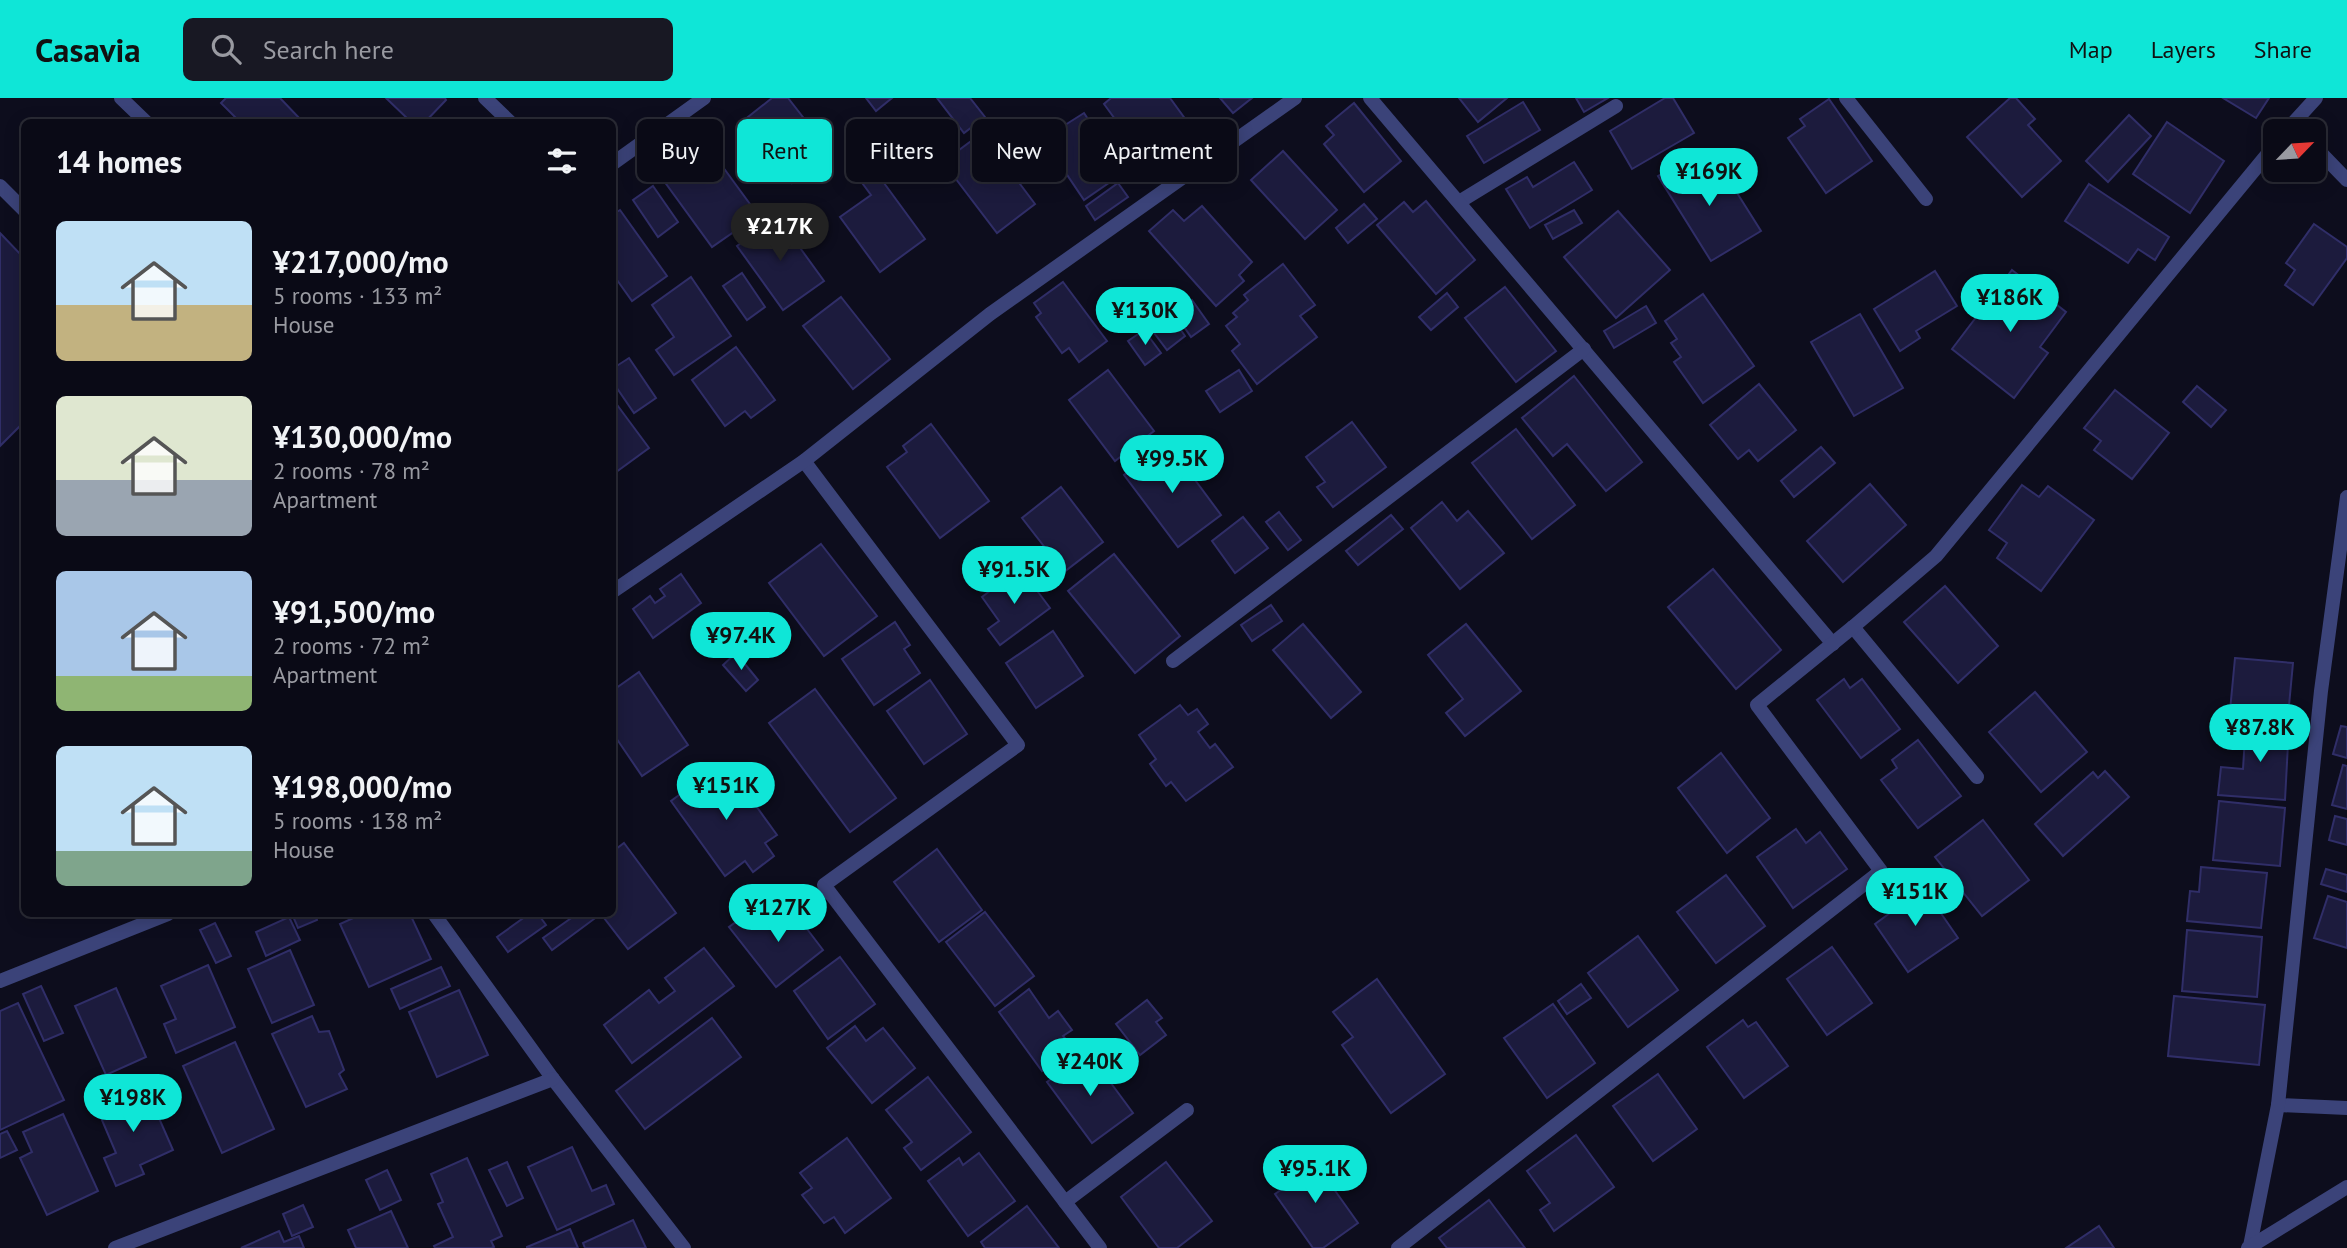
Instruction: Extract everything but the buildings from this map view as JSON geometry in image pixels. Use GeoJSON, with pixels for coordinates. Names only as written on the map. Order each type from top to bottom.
{"type":"FeatureCollection","features":[{"type":"Feature","properties":{"kind":"street"},"geometry":{"type":"LineString","coordinates":[[121,98],[143,119]]}},
{"type":"Feature","properties":{"kind":"street"},"geometry":{"type":"LineString","coordinates":[[485,98],[507,119]]}},
{"type":"Feature","properties":{"kind":"street"},"geometry":{"type":"LineString","coordinates":[[616,161],[704,98]]}},
{"type":"Feature","properties":{"kind":"street"},"geometry":{"type":"LineString","coordinates":[[616,589],[804,461],[990,314],[1295,98]]}},
{"type":"Feature","properties":{"kind":"street"},"geometry":{"type":"LineString","coordinates":[[1370,98],[1833,644]]}},
{"type":"Feature","properties":{"kind":"street"},"geometry":{"type":"LineString","coordinates":[[1846,98],[1926,199]]}},
{"type":"Feature","properties":{"kind":"street"},"geometry":{"type":"LineString","coordinates":[[2300,119],[2316,98]]}},
{"type":"Feature","properties":{"kind":"street"},"geometry":{"type":"LineString","coordinates":[[1458,202],[1616,106]]}},
{"type":"Feature","properties":{"kind":"street"},"geometry":{"type":"LineString","coordinates":[[2326,158],[2347,180]]}},
{"type":"Feature","properties":{"kind":"street"},"geometry":{"type":"LineString","coordinates":[[1398,1248],[1881,871],[1757,705],[1936,556],[2263,160]]}},
{"type":"Feature","properties":{"kind":"street"},"geometry":{"type":"LineString","coordinates":[[0,186],[21,207]]}},
{"type":"Feature","properties":{"kind":"street"},"geometry":{"type":"LineString","coordinates":[[1173,661],[1584,349]]}},
{"type":"Feature","properties":{"kind":"street"},"geometry":{"type":"LineString","coordinates":[[804,461],[1018,745],[824,885],[1100,1248]]}},
{"type":"Feature","properties":{"kind":"street"},"geometry":{"type":"LineString","coordinates":[[2249,1247],[2278,1105],[2320,704],[2347,498]]}},
{"type":"Feature","properties":{"kind":"street"},"geometry":{"type":"LineString","coordinates":[[1853,627],[1977,777]]}},
{"type":"Feature","properties":{"kind":"street"},"geometry":{"type":"LineString","coordinates":[[0,981],[160,917]]}},
{"type":"Feature","properties":{"kind":"street"},"geometry":{"type":"LineString","coordinates":[[436,917],[552,1079],[684,1248]]}},
{"type":"Feature","properties":{"kind":"street"},"geometry":{"type":"LineString","coordinates":[[115,1248],[552,1079]]}},
{"type":"Feature","properties":{"kind":"street"},"geometry":{"type":"LineString","coordinates":[[2278,1105],[2347,1108]]}},
{"type":"Feature","properties":{"kind":"street"},"geometry":{"type":"LineString","coordinates":[[1065,1202],[1187,1110]]}},
{"type":"Feature","properties":{"kind":"street"},"geometry":{"type":"LineString","coordinates":[[2249,1247],[2347,1187]]}}]}
